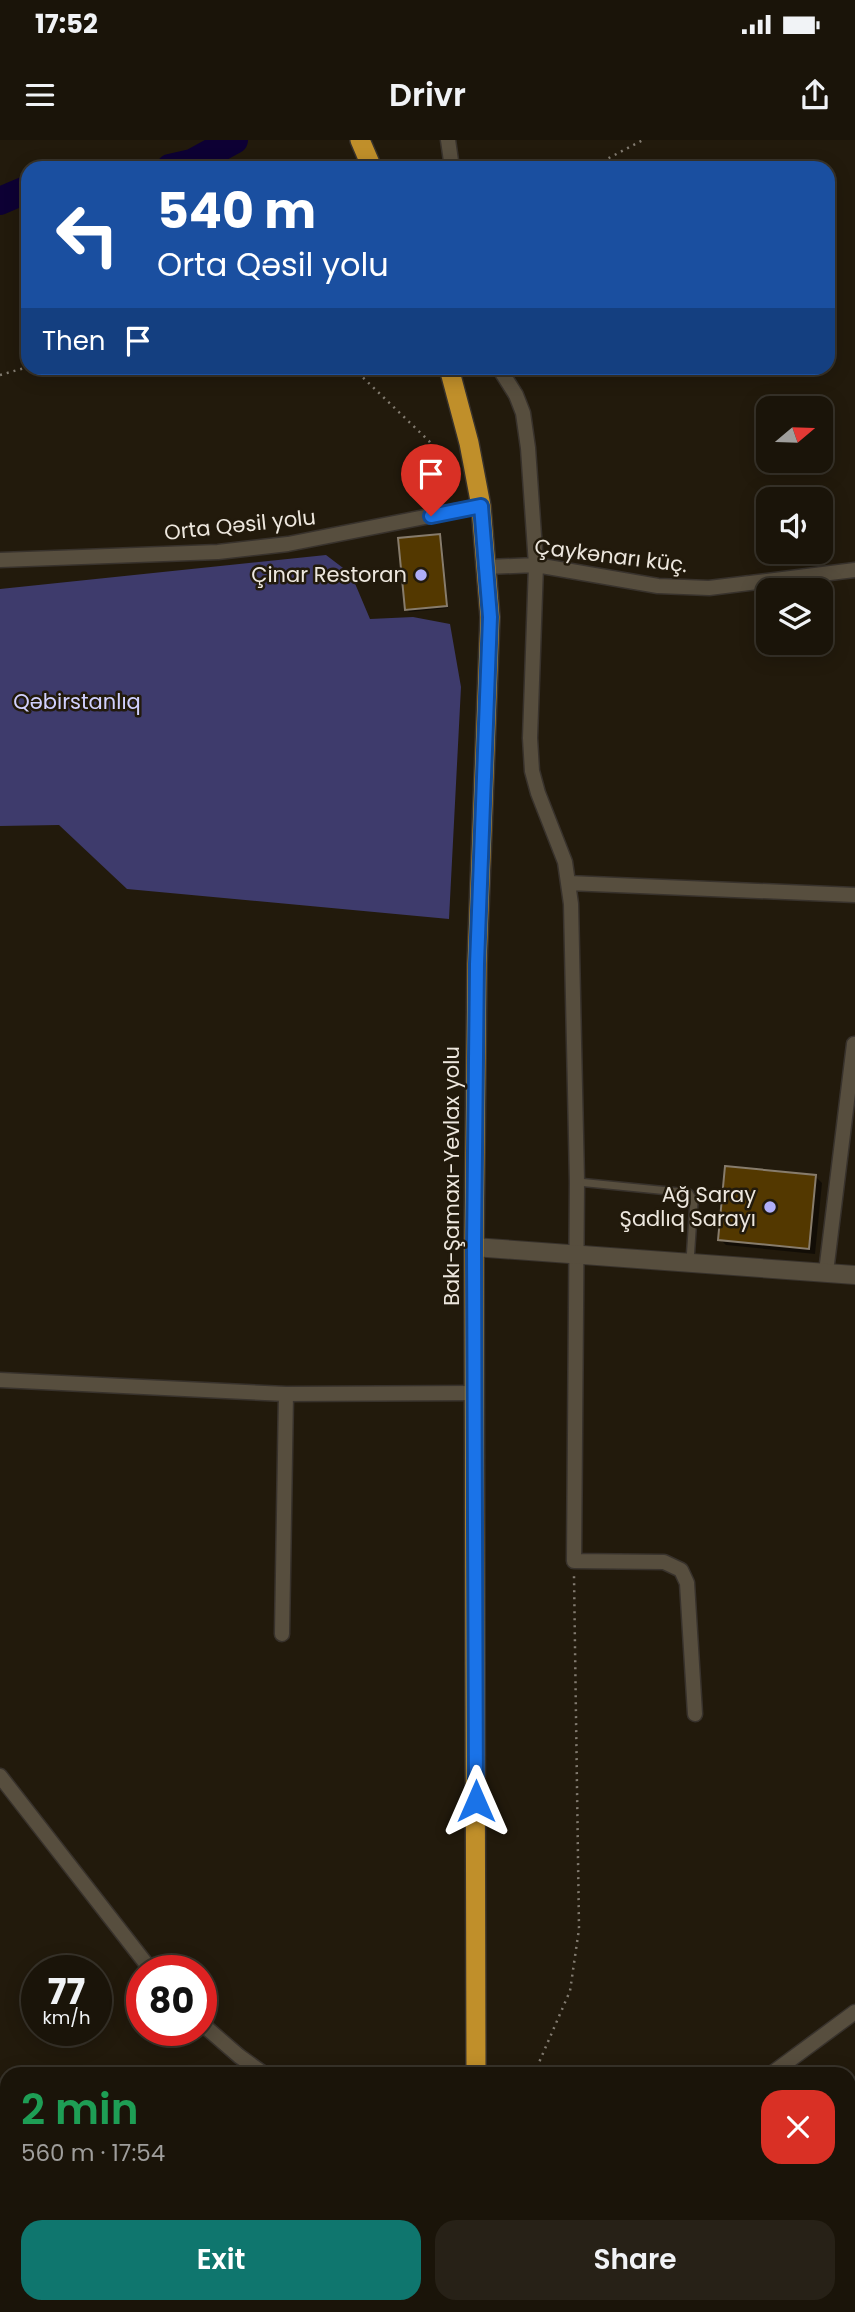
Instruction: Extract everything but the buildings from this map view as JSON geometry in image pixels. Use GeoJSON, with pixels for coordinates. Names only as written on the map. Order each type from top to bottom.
{"type":"FeatureCollection","features":[{"type":"Feature","properties":{"kind":"highway"},"geometry":{"type":"LineString","coordinates":[[360,140],[369,161]]}},
{"type":"Feature","properties":{"kind":"highway","name":"Bakı-Şamaxı-Yevlax yolu"},"geometry":{"type":"LineString","coordinates":[[451,375],[469,443],[481,506],[490,617],[477,964],[474,1247],[476,2067]]}},
{"type":"Feature","properties":{"kind":"street"},"geometry":{"type":"LineString","coordinates":[[448,140],[451,161]]}},
{"type":"Feature","properties":{"kind":"street"},"geometry":{"type":"LineString","coordinates":[[503,375],[523,413],[536,565],[530,738],[532,771],[565,862],[571,904],[577,1182],[574,1561],[664,1562],[681,1570],[687,1583],[695,1714]]}},
{"type":"Feature","properties":{"kind":"street","name":"Orta Qəsil yolu"},"geometry":{"type":"LineString","coordinates":[[0,560],[218,552],[288,544],[481,506]]}},
{"type":"Feature","properties":{"kind":"street","name":"Çaykənarı küç."},"geometry":{"type":"LineString","coordinates":[[487,567],[536,565],[658,586],[709,588],[855,570]]}},
{"type":"Feature","properties":{"kind":"street"},"geometry":{"type":"LineString","coordinates":[[568,883],[855,895]]}},
{"type":"Feature","properties":{"kind":"street"},"geometry":{"type":"LineString","coordinates":[[826,1272],[854,1044]]}},
{"type":"Feature","properties":{"kind":"street"},"geometry":{"type":"LineString","coordinates":[[474,1247],[855,1275]]}},
{"type":"Feature","properties":{"kind":"street"},"geometry":{"type":"LineString","coordinates":[[0,1380],[286,1394],[475,1393]]}},
{"type":"Feature","properties":{"kind":"street"},"geometry":{"type":"LineString","coordinates":[[282,1634],[286,1394]]}},
{"type":"Feature","properties":{"kind":"street"},"geometry":{"type":"LineString","coordinates":[[0,1776],[139,1955]]}},
{"type":"Feature","properties":{"kind":"street"},"geometry":{"type":"LineString","coordinates":[[780,2067],[855,2012]]}},
{"type":"Feature","properties":{"kind":"street"},"geometry":{"type":"LineString","coordinates":[[217,2036],[254,2067]]}},
{"type":"Feature","properties":{"kind":"lane"},"geometry":{"type":"LineString","coordinates":[[577,1182],[689,1193],[694,1201],[689,1263]]}},
{"type":"Feature","properties":{"kind":"path"},"geometry":{"type":"LineString","coordinates":[[603,161],[643,140]]}},
{"type":"Feature","properties":{"kind":"path"},"geometry":{"type":"LineString","coordinates":[[0,375],[21,368]]}},
{"type":"Feature","properties":{"kind":"path"},"geometry":{"type":"LineString","coordinates":[[360,375],[429,441],[442,461],[457,511]]}},
{"type":"Feature","properties":{"kind":"path"},"geometry":{"type":"LineString","coordinates":[[537,2067],[570,1990],[579,1928],[574,1561]]}},
{"type":"Feature","properties":{"kind":"green space","name":"Qəbirstanlıq"},"geometry":{"type":"Polygon","coordinates":[[[326,555],[351,574],[370,619],[413,617],[450,624],[461,687],[449,919],[127,889],[59,825],[0,826],[0,589],[326,555]]]}},
{"type":"Feature","properties":{"kind":"waterway"},"geometry":{"type":"LineString","coordinates":[[196,161],[234,140]]}},
{"type":"Feature","properties":{"kind":"waterway"},"geometry":{"type":"LineString","coordinates":[[0,201],[21,192]]}},
{"type":"Feature","properties":{"kind":"place","name":"Çinar Restoran"},"geometry":{"type":"Point","coordinates":[421,575]}},
{"type":"Feature","properties":{"kind":"place","name":"Ağ Saray Şadlıq Sarayı"},"geometry":{"type":"Point","coordinates":[770,1207]}},
{"type":"Feature","properties":{"kind":"route"},"geometry":{"type":"LineString","coordinates":[[431,516],[481,506],[490,617],[477,964],[474,1247],[476,1801]]}}]}
